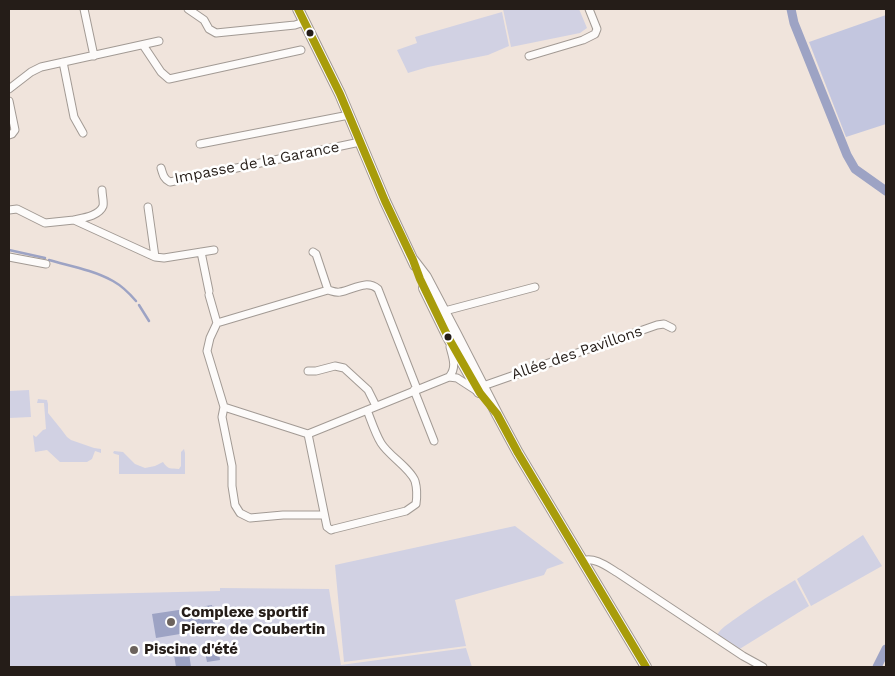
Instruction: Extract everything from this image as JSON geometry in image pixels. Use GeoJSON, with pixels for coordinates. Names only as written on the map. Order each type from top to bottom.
{"type":"FeatureCollection","features":[{"type":"Feature","properties":{"kind":"main road"},"geometry":{"type":"LineString","coordinates":[[298,9],[340,94],[385,201],[414,260],[426,277],[448,338],[466,370],[481,386]]}},
{"type":"Feature","properties":{"kind":"main road"},"geometry":{"type":"LineString","coordinates":[[440,312],[464,348],[481,386],[518,453],[646,667]]}},
{"type":"Feature","properties":{"kind":"street"},"geometry":{"type":"LineString","coordinates":[[84,9],[94,56]]}},
{"type":"Feature","properties":{"kind":"street"},"geometry":{"type":"LineString","coordinates":[[188,9],[204,20],[209,29],[216,33],[295,25],[304,22]]}},
{"type":"Feature","properties":{"kind":"street"},"geometry":{"type":"LineString","coordinates":[[528,56],[583,40],[595,34],[597,29],[589,9]]}},
{"type":"Feature","properties":{"kind":"street"},"geometry":{"type":"LineString","coordinates":[[9,89],[31,72],[41,68],[160,41]]}},
{"type":"Feature","properties":{"kind":"street"},"geometry":{"type":"LineString","coordinates":[[143,45],[161,72],[169,79],[301,50]]}},
{"type":"Feature","properties":{"kind":"street"},"geometry":{"type":"LineString","coordinates":[[63,62],[74,117],[83,133]]}},
{"type":"Feature","properties":{"kind":"street"},"geometry":{"type":"LineString","coordinates":[[9,101],[15,130],[9,135]]}},
{"type":"Feature","properties":{"kind":"street"},"geometry":{"type":"LineString","coordinates":[[200,144],[349,115]]}},
{"type":"Feature","properties":{"kind":"street","name":"Impasse de la Garance"},"geometry":{"type":"LineString","coordinates":[[161,168],[166,180],[170,182],[360,142]]}},
{"type":"Feature","properties":{"kind":"street"},"geometry":{"type":"LineString","coordinates":[[9,210],[17,209],[46,223],[74,220],[90,216],[100,210],[103,205],[102,190]]}},
{"type":"Feature","properties":{"kind":"street"},"geometry":{"type":"LineString","coordinates":[[148,207],[155,257]]}},
{"type":"Feature","properties":{"kind":"street"},"geometry":{"type":"LineString","coordinates":[[74,220],[155,257],[164,258],[214,250]]}},
{"type":"Feature","properties":{"kind":"street"},"geometry":{"type":"LineString","coordinates":[[201,252],[217,323],[210,338],[207,351],[224,407],[222,417],[232,466],[232,486],[235,505],[240,513],[250,518],[283,515],[324,515]]}},
{"type":"Feature","properties":{"kind":"street"},"geometry":{"type":"LineString","coordinates":[[313,252],[316,254],[328,290]]}},
{"type":"Feature","properties":{"kind":"street"},"geometry":{"type":"LineString","coordinates":[[9,257],[46,264]]}},
{"type":"Feature","properties":{"kind":"street"},"geometry":{"type":"LineString","coordinates":[[217,323],[328,290],[338,293],[366,284],[371,285],[378,289],[434,441]]}},
{"type":"Feature","properties":{"kind":"street"},"geometry":{"type":"LineString","coordinates":[[440,312],[535,287]]}},
{"type":"Feature","properties":{"kind":"street","name":"Allée des Pavillons"},"geometry":{"type":"LineString","coordinates":[[481,386],[657,325],[664,324],[672,328]]}},
{"type":"Feature","properties":{"kind":"street"},"geometry":{"type":"LineString","coordinates":[[448,338],[454,364],[453,376]]}},
{"type":"Feature","properties":{"kind":"street"},"geometry":{"type":"LineString","coordinates":[[224,407],[308,434],[416,390],[453,376],[462,375],[466,370],[464,348]]}},
{"type":"Feature","properties":{"kind":"street"},"geometry":{"type":"LineString","coordinates":[[308,371],[316,371],[334,366],[344,368],[368,390],[376,406]]}},
{"type":"Feature","properties":{"kind":"street"},"geometry":{"type":"LineString","coordinates":[[466,370],[471,372],[481,386]]}},
{"type":"Feature","properties":{"kind":"street"},"geometry":{"type":"LineString","coordinates":[[453,376],[467,383],[481,386]]}},
{"type":"Feature","properties":{"kind":"street"},"geometry":{"type":"LineString","coordinates":[[308,434],[327,527],[331,530],[406,511],[416,504],[417,493],[414,480],[408,471],[380,442],[367,410]]}},
{"type":"Feature","properties":{"kind":"street"},"geometry":{"type":"LineString","coordinates":[[582,561],[596,561],[618,573],[743,656],[763,667]]}},
{"type":"Feature","properties":{"kind":"shaded area"},"geometry":{"type":"Polygon","coordinates":[[[503,9],[579,9],[587,28],[580,33],[511,47],[503,9]]]}},
{"type":"Feature","properties":{"kind":"shaded area"},"geometry":{"type":"Polygon","coordinates":[[[502,12],[509,46],[488,55],[408,73],[397,50],[417,43],[415,37],[502,12]]]}},
{"type":"Feature","properties":{"kind":"shaded area"},"geometry":{"type":"Polygon","coordinates":[[[886,15],[886,124],[846,137],[809,42],[886,15]]]}},
{"type":"Feature","properties":{"kind":"shaded area"},"geometry":{"type":"Polygon","coordinates":[[[29,390],[31,417],[9,418],[9,391],[29,390]]]}},
{"type":"Feature","properties":{"kind":"shaded area"},"geometry":{"type":"Polygon","coordinates":[[[38,399],[47,400],[48,413],[67,437],[101,449],[101,453],[95,451],[92,459],[87,462],[60,462],[47,450],[35,452],[33,435],[36,437],[46,429],[44,403],[37,403],[38,399]]]}},
{"type":"Feature","properties":{"kind":"shaded area"},"geometry":{"type":"Polygon","coordinates":[[[184,449],[185,474],[119,474],[119,455],[113,453],[114,451],[123,452],[135,464],[145,468],[163,462],[168,467],[179,469],[181,466],[181,452],[184,449]]]}},
{"type":"Feature","properties":{"kind":"shaded area"},"geometry":{"type":"Polygon","coordinates":[[[515,526],[564,563],[547,569],[544,575],[455,600],[466,646],[344,662],[335,565],[515,526]]]}},
{"type":"Feature","properties":{"kind":"shaded area"},"geometry":{"type":"Polygon","coordinates":[[[863,535],[882,566],[811,606],[797,579],[863,535]]]}},
{"type":"Feature","properties":{"kind":"shaded area"},"geometry":{"type":"Polygon","coordinates":[[[795,580],[809,606],[738,650],[717,635],[725,626],[742,614],[795,580]]]}},
{"type":"Feature","properties":{"kind":"shaded area","name":"Complexe sportif Pierre de Coubertin"},"geometry":{"type":"Polygon","coordinates":[[[220,588],[329,589],[341,665],[466,648],[472,667],[9,667],[9,596],[220,591],[220,588]]]}},
{"type":"Feature","properties":{"kind":"shaded area"},"geometry":{"type":"Polygon","coordinates":[[[212,605],[216,628],[156,638],[152,614],[212,605]]]}},
{"type":"Feature","properties":{"kind":"shaded area"},"geometry":{"type":"Polygon","coordinates":[[[218,645],[220,660],[207,662],[204,647],[218,645]]]}},
{"type":"Feature","properties":{"kind":"shaded area"},"geometry":{"type":"Polygon","coordinates":[[[188,646],[191,667],[176,667],[173,649],[188,646]]]}},
{"type":"Feature","properties":{"kind":"waterway"},"geometry":{"type":"LineString","coordinates":[[791,9],[794,23],[847,155],[855,169],[886,191]]}},
{"type":"Feature","properties":{"kind":"waterway"},"geometry":{"type":"LineString","coordinates":[[9,250],[45,258]]}},
{"type":"Feature","properties":{"kind":"waterway"},"geometry":{"type":"LineString","coordinates":[[49,260],[105,277],[120,285],[136,301]]}},
{"type":"Feature","properties":{"kind":"waterway"},"geometry":{"type":"LineString","coordinates":[[139,305],[149,321]]}},
{"type":"Feature","properties":{"kind":"waterway"},"geometry":{"type":"LineString","coordinates":[[877,667],[886,649]]}},
{"type":"Feature","properties":{"kind":"transit line"},"geometry":{"type":"LineString","coordinates":[[298,9],[340,94],[385,201],[448,337],[480,393],[497,414],[518,453],[646,667]]}},
{"type":"Feature","properties":{"kind":"place","name":"Complexe sportif Pierre de Coubertin"},"geometry":{"type":"Point","coordinates":[171,622]}},
{"type":"Feature","properties":{"kind":"place","name":"Piscine d'été"},"geometry":{"type":"Point","coordinates":[134,650]}}]}
